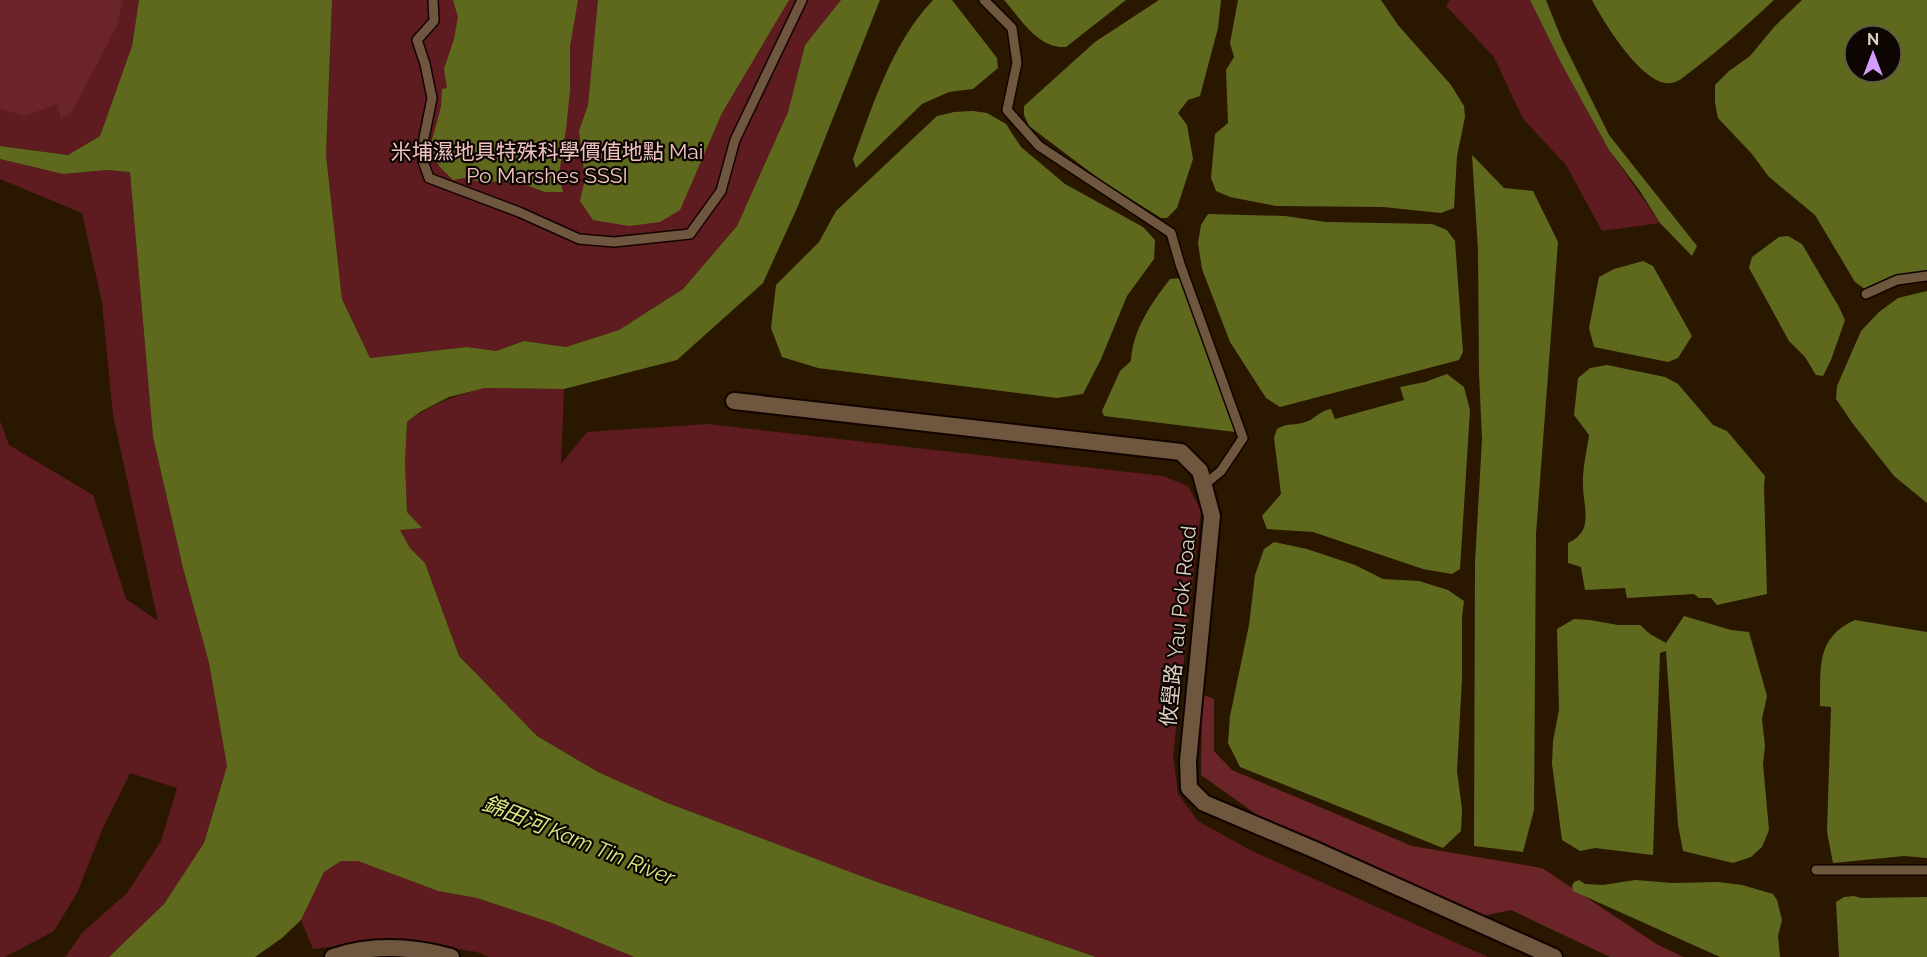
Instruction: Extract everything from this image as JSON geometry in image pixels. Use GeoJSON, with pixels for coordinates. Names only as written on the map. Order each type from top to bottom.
{"type":"FeatureCollection","features":[{"type":"Feature","properties":{"kind":"street","name":"攸壆路 Yau Pok Road"},"geometry":{"type":"LineString","coordinates":[[734,401],[1181,452],[1200,471],[1212,516],[1188,761],[1189,788],[1204,803],[1554,957]]}},
{"type":"Feature","properties":{"kind":"street"},"geometry":{"type":"LineString","coordinates":[[333,957],[353,950],[386,948],[422,949],[451,957]]}},
{"type":"Feature","properties":{"kind":"lane"},"geometry":{"type":"LineString","coordinates":[[433,0],[434,21],[417,40],[426,64],[432,98],[424,138],[423,161],[429,178],[579,239],[614,242],[690,234],[722,191],[735,141],[802,0]]}},
{"type":"Feature","properties":{"kind":"lane"},"geometry":{"type":"LineString","coordinates":[[984,0],[1012,28],[1017,63],[1007,110],[1039,146],[1171,233],[1243,438],[1221,471],[1204,485]]}},
{"type":"Feature","properties":{"kind":"lane"},"geometry":{"type":"LineString","coordinates":[[1866,294],[1897,280],[1927,276]]}},
{"type":"Feature","properties":{"kind":"lane"},"geometry":{"type":"LineString","coordinates":[[1815,870],[1927,870]]}},
{"type":"Feature","properties":{"kind":"green space"},"geometry":{"type":"Polygon","coordinates":[[[112,0],[139,0],[132,46],[100,136],[68,155],[0,146],[0,100],[112,0]]]}},
{"type":"Feature","properties":{"kind":"green space","name":"米埔濕地具特殊科學價值地點 Mai Po Marshes SSSI"},"geometry":{"type":"Polygon","coordinates":[[[332,0],[841,0],[805,45],[788,112],[737,226],[683,289],[619,330],[566,347],[524,341],[496,351],[467,347],[370,358],[342,299],[326,155],[332,0]]]}},
{"type":"Feature","properties":{"kind":"green space"},"geometry":{"type":"Polygon","coordinates":[[[1450,0],[1530,0],[1561,63],[1609,150],[1660,223],[1602,231],[1566,165],[1523,119],[1494,57],[1446,6],[1450,0]]]}},
{"type":"Feature","properties":{"kind":"green space"},"geometry":{"type":"Polygon","coordinates":[[[0,159],[63,174],[107,170],[130,172],[153,437],[183,568],[209,663],[227,766],[204,843],[164,904],[109,957],[65,957],[83,932],[127,893],[161,841],[177,788],[130,773],[102,830],[77,893],[54,931],[5,957],[0,957],[0,421],[9,445],[93,495],[126,599],[158,621],[113,415],[102,302],[82,213],[0,179],[0,159]]]}},
{"type":"Feature","properties":{"kind":"green space"},"geometry":{"type":"Polygon","coordinates":[[[485,388],[564,389],[561,464],[587,432],[708,424],[1163,476],[1188,486],[1201,511],[1173,755],[1178,794],[1198,821],[1252,851],[1488,957],[1096,957],[877,882],[665,802],[598,772],[537,736],[459,656],[425,563],[410,548],[399,529],[421,528],[407,512],[405,462],[407,422],[444,401],[485,388]]]}},
{"type":"Feature","properties":{"kind":"green space"},"geometry":{"type":"Polygon","coordinates":[[[341,861],[359,861],[438,891],[477,898],[552,923],[634,957],[489,957],[477,952],[396,939],[313,949],[301,920],[324,872],[341,861]]]}},
{"type":"Feature","properties":{"kind":"shaded area"},"geometry":{"type":"Polygon","coordinates":[[[0,0],[123,0],[116,28],[73,110],[61,120],[57,104],[25,116],[0,109],[0,0]]]}},
{"type":"Feature","properties":{"kind":"shaded area"},"geometry":{"type":"Polygon","coordinates":[[[1202,694],[1214,699],[1214,751],[1232,770],[1412,846],[1542,868],[1658,945],[1684,957],[1610,957],[1511,910],[1483,916],[1263,819],[1201,775],[1202,694]]]}},
{"type":"Feature","properties":{"kind":"water","name":"錦田河 Kam Tin River"},"geometry":{"type":"Polygon","coordinates":[[[139,0],[332,0],[326,155],[342,299],[370,358],[467,347],[496,351],[524,341],[566,347],[619,330],[683,289],[737,226],[788,112],[805,45],[841,0],[880,0],[798,206],[763,283],[677,360],[564,389],[485,388],[449,397],[420,412],[407,422],[405,462],[407,512],[422,528],[400,530],[410,548],[425,563],[459,656],[537,736],[598,772],[665,802],[877,882],[1096,957],[634,957],[552,923],[477,898],[438,891],[358,861],[341,861],[324,872],[301,920],[282,938],[255,957],[109,957],[164,904],[204,843],[227,766],[209,663],[183,568],[153,437],[130,172],[107,170],[63,174],[0,159],[0,146],[68,155],[100,136],[132,46],[139,0]]]}},
{"type":"Feature","properties":{"kind":"water"},"geometry":{"type":"Polygon","coordinates":[[[453,0],[578,0],[570,46],[570,90],[559,174],[563,192],[545,192],[515,181],[481,182],[464,178],[453,180],[439,166],[430,147],[441,107],[442,89],[447,88],[444,69],[454,39],[458,17],[453,0]]]}},
{"type":"Feature","properties":{"kind":"water"},"geometry":{"type":"Polygon","coordinates":[[[598,0],[789,0],[722,113],[680,210],[660,222],[629,226],[593,220],[580,201],[585,179],[579,131],[588,105],[598,0]]]}},
{"type":"Feature","properties":{"kind":"water"},"geometry":{"type":"Polygon","coordinates":[[[933,0],[952,0],[997,58],[998,68],[973,89],[949,92],[922,104],[856,168],[853,159],[885,75],[906,35],[933,0]]]}},
{"type":"Feature","properties":{"kind":"water"},"geometry":{"type":"Polygon","coordinates":[[[1004,0],[1126,0],[1066,47],[1047,43],[1039,38],[1004,0]]]}},
{"type":"Feature","properties":{"kind":"water"},"geometry":{"type":"Polygon","coordinates":[[[1159,0],[1221,0],[1218,28],[1200,96],[1188,100],[1178,113],[1187,125],[1193,159],[1177,208],[1167,218],[1161,218],[1102,181],[1029,126],[1024,115],[1024,106],[1095,42],[1159,0]]]}},
{"type":"Feature","properties":{"kind":"water"},"geometry":{"type":"Polygon","coordinates":[[[1238,0],[1381,0],[1398,25],[1451,85],[1464,106],[1465,117],[1457,156],[1454,208],[1441,213],[1383,207],[1276,206],[1230,197],[1216,191],[1211,178],[1215,134],[1228,123],[1226,70],[1234,57],[1230,43],[1238,0]]]}},
{"type":"Feature","properties":{"kind":"water"},"geometry":{"type":"Polygon","coordinates":[[[1530,0],[1546,0],[1562,40],[1609,135],[1697,246],[1692,256],[1660,223],[1640,191],[1609,150],[1561,63],[1530,0]]]}},
{"type":"Feature","properties":{"kind":"water"},"geometry":{"type":"Polygon","coordinates":[[[1592,0],[1774,0],[1683,78],[1675,82],[1664,83],[1639,67],[1616,38],[1592,0]]]}},
{"type":"Feature","properties":{"kind":"water"},"geometry":{"type":"Polygon","coordinates":[[[1802,0],[1927,0],[1927,275],[1866,290],[1855,282],[1815,215],[1769,177],[1752,154],[1718,118],[1715,85],[1729,71],[1750,56],[1775,26],[1802,0]]]}},
{"type":"Feature","properties":{"kind":"water"},"geometry":{"type":"Polygon","coordinates":[[[973,111],[987,113],[1006,124],[1021,147],[1065,184],[1143,227],[1155,240],[1154,259],[1127,296],[1101,359],[1083,394],[1057,398],[818,368],[782,357],[771,328],[776,285],[819,242],[836,211],[937,116],[973,111]]]}},
{"type":"Feature","properties":{"kind":"water"},"geometry":{"type":"Polygon","coordinates":[[[1472,155],[1504,188],[1533,191],[1558,242],[1536,534],[1534,810],[1523,852],[1474,846],[1475,563],[1482,439],[1478,250],[1472,155]]]}},
{"type":"Feature","properties":{"kind":"water"},"geometry":{"type":"Polygon","coordinates":[[[1208,214],[1285,216],[1326,222],[1432,224],[1447,230],[1455,241],[1463,352],[1459,360],[1280,407],[1266,398],[1230,342],[1202,269],[1198,243],[1201,225],[1208,214]]]}},
{"type":"Feature","properties":{"kind":"water"},"geometry":{"type":"Polygon","coordinates":[[[1788,236],[1802,244],[1845,320],[1823,376],[1816,375],[1805,357],[1789,341],[1749,268],[1752,257],[1779,237],[1788,236]]]}},
{"type":"Feature","properties":{"kind":"water"},"geometry":{"type":"Polygon","coordinates":[[[1643,261],[1653,266],[1692,336],[1678,358],[1668,362],[1594,347],[1589,328],[1599,277],[1614,269],[1643,261]]]}},
{"type":"Feature","properties":{"kind":"water"},"geometry":{"type":"Polygon","coordinates":[[[1182,278],[1229,382],[1228,389],[1239,430],[1235,432],[1104,416],[1102,411],[1120,371],[1131,361],[1135,338],[1150,307],[1170,279],[1182,278]]]}},
{"type":"Feature","properties":{"kind":"water"},"geometry":{"type":"Polygon","coordinates":[[[1927,291],[1927,503],[1894,476],[1836,399],[1837,386],[1861,331],[1879,312],[1898,298],[1927,291]]]}},
{"type":"Feature","properties":{"kind":"water"},"geometry":{"type":"Polygon","coordinates":[[[1607,365],[1665,377],[1678,384],[1713,425],[1727,431],[1765,476],[1767,594],[1717,605],[1711,598],[1699,598],[1694,594],[1627,598],[1625,588],[1585,590],[1581,567],[1568,563],[1568,543],[1577,538],[1582,531],[1586,516],[1583,475],[1589,435],[1574,415],[1578,378],[1590,368],[1607,365]]]}},
{"type":"Feature","properties":{"kind":"water"},"geometry":{"type":"Polygon","coordinates":[[[1447,374],[1464,387],[1470,410],[1460,569],[1452,574],[1423,569],[1313,532],[1267,529],[1262,516],[1281,494],[1274,438],[1277,429],[1309,421],[1331,409],[1335,419],[1404,400],[1400,387],[1425,382],[1447,374]]]}},
{"type":"Feature","properties":{"kind":"water"},"geometry":{"type":"Polygon","coordinates":[[[1274,542],[1307,549],[1355,565],[1383,579],[1419,581],[1448,590],[1464,601],[1457,771],[1462,809],[1461,831],[1443,848],[1240,767],[1228,743],[1230,716],[1249,625],[1255,575],[1264,549],[1274,542]]]}},
{"type":"Feature","properties":{"kind":"water"},"geometry":{"type":"Polygon","coordinates":[[[1684,616],[1731,630],[1749,632],[1767,696],[1762,719],[1765,746],[1763,764],[1769,830],[1762,847],[1751,857],[1733,863],[1683,851],[1678,825],[1666,651],[1660,653],[1653,855],[1595,848],[1580,851],[1562,840],[1552,764],[1553,741],[1559,710],[1557,629],[1574,619],[1618,625],[1640,625],[1666,643],[1684,616]]]}},
{"type":"Feature","properties":{"kind":"water"},"geometry":{"type":"Polygon","coordinates":[[[1855,620],[1927,632],[1927,858],[1904,856],[1833,863],[1827,832],[1831,707],[1820,706],[1821,667],[1827,645],[1833,636],[1842,627],[1855,620]]]}},
{"type":"Feature","properties":{"kind":"water"},"geometry":{"type":"Polygon","coordinates":[[[1579,880],[1585,884],[1603,885],[1635,880],[1672,883],[1718,882],[1742,885],[1773,894],[1777,900],[1782,920],[1778,936],[1780,957],[1720,957],[1573,891],[1574,882],[1579,880]]]}},
{"type":"Feature","properties":{"kind":"water"},"geometry":{"type":"Polygon","coordinates":[[[1844,897],[1861,898],[1927,897],[1927,957],[1839,957],[1836,902],[1844,897]]]}}]}
